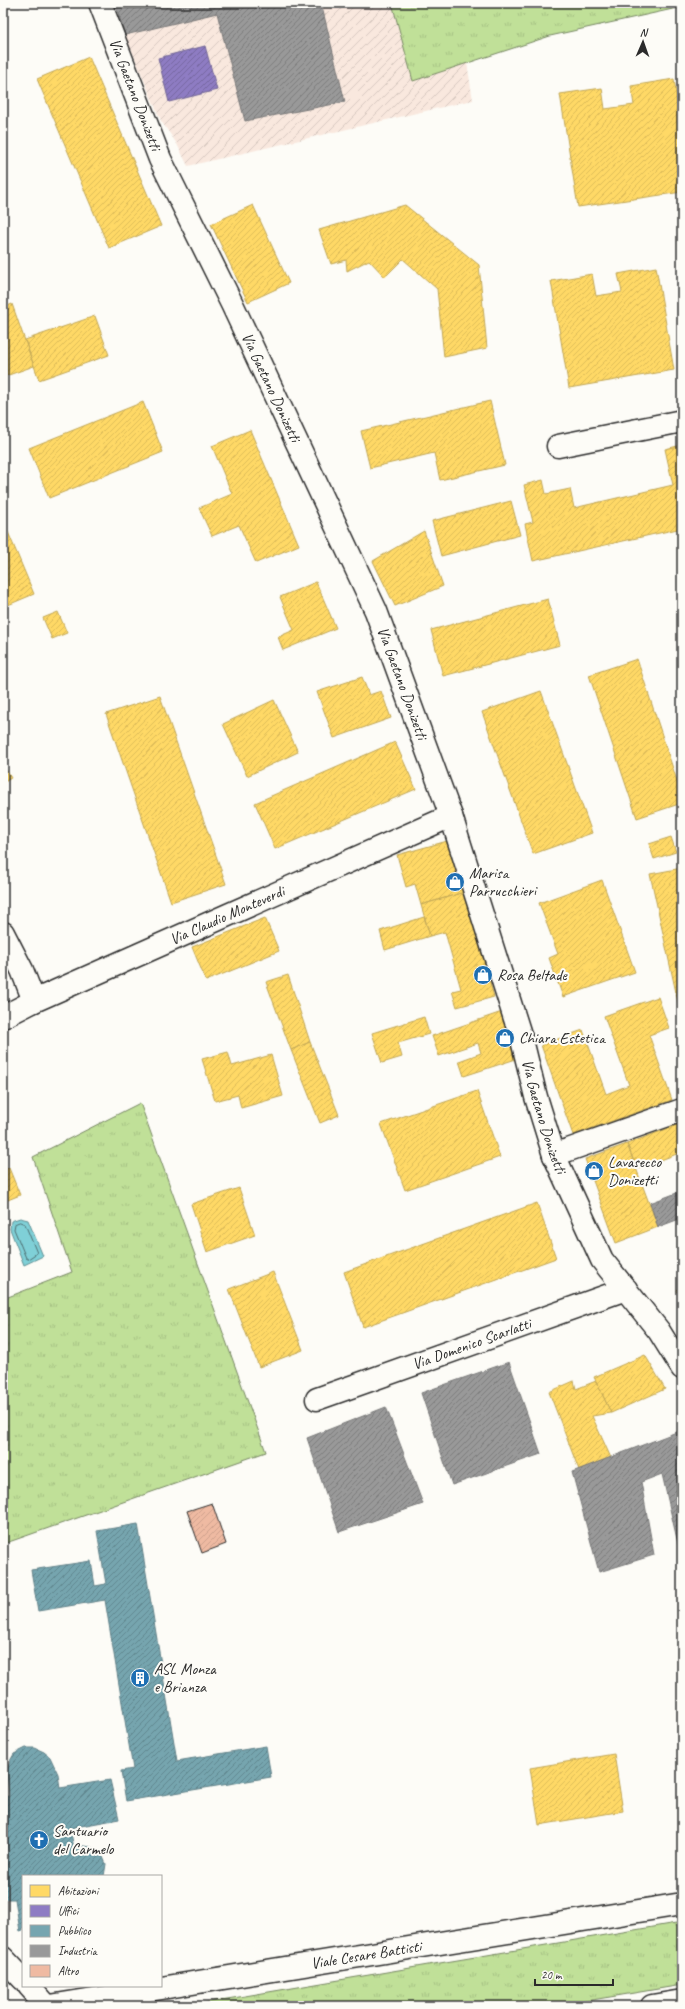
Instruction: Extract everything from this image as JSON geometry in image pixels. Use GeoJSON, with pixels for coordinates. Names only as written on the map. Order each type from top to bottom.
{"type":"FeatureCollection","features":[{"type":"Feature","properties":{"kind":"street","name":"Via Gaetano Donizetti"},"geometry":{"type":"LineString","coordinates":[[100,3],[160,159],[232,304],[376,611],[451,816],[523,1044],[536,1097],[554,1155],[602,1260],[659,1331],[682,1368]]}},
{"type":"Feature","properties":{"kind":"street"},"geometry":{"type":"LineString","coordinates":[[558,446],[682,421]]}},
{"type":"Feature","properties":{"kind":"street","name":"Via Claudio Monteverdi"},"geometry":{"type":"LineString","coordinates":[[3,1017],[34,1001],[451,816]]}},
{"type":"Feature","properties":{"kind":"street"},"geometry":{"type":"LineString","coordinates":[[3,934],[22,970],[34,1001]]}},
{"type":"Feature","properties":{"kind":"street"},"geometry":{"type":"LineString","coordinates":[[554,1155],[682,1110]]}},
{"type":"Feature","properties":{"kind":"street","name":"Via Domenico Scarlatti"},"geometry":{"type":"LineString","coordinates":[[317,1399],[626,1288]]}},
{"type":"Feature","properties":{"kind":"street","name":"Viale Cesare Battisti"},"geometry":{"type":"LineString","coordinates":[[49,2006],[682,1904]]}},
{"type":"Feature","properties":{"kind":"street"},"geometry":{"type":"LineString","coordinates":[[3,1958],[22,1978]]}},
{"type":"Feature","properties":{"kind":"street"},"geometry":{"type":"LineString","coordinates":[[30,1987],[49,2006]]}},
{"type":"Feature","properties":{"kind":"street"},"geometry":{"type":"LineString","coordinates":[[652,2006],[682,2001]]}},
{"type":"Feature","properties":{"kind":"shaded area"},"geometry":{"type":"Polygon","coordinates":[[[115,3],[392,3],[413,81],[467,63],[473,100],[188,166],[177,144],[161,121],[125,35],[115,3]]]}},
{"type":"Feature","properties":{"kind":"green space"},"geometry":{"type":"Polygon","coordinates":[[[392,3],[682,3],[682,7],[550,36],[413,81],[392,3]]]}},
{"type":"Feature","properties":{"kind":"green space"},"geometry":{"type":"Polygon","coordinates":[[[140,1103],[266,1452],[3,1544],[3,1299],[72,1272],[33,1157],[140,1103]]]}},
{"type":"Feature","properties":{"kind":"green space"},"geometry":{"type":"Polygon","coordinates":[[[682,1922],[682,1985],[556,2006],[186,2006],[682,1922]]]}},
{"type":"Feature","properties":{"kind":"water"},"geometry":{"type":"Polygon","coordinates":[[[20,1218],[28,1220],[43,1256],[24,1265],[10,1229],[11,1221],[20,1218]]]}},
{"type":"Feature","properties":{"kind":"building: Abitazioni"},"geometry":{"type":"Polygon","coordinates":[[[89,57],[161,226],[109,248],[37,79],[89,57]]]}},
{"type":"Feature","properties":{"kind":"building: Abitazioni"},"geometry":{"type":"Polygon","coordinates":[[[674,79],[682,131],[682,192],[578,207],[560,94],[602,88],[605,109],[634,105],[631,86],[674,79]]]}},
{"type":"Feature","properties":{"kind":"building: Abitazioni"},"geometry":{"type":"Polygon","coordinates":[[[253,205],[289,283],[248,302],[211,224],[253,205]]]}},
{"type":"Feature","properties":{"kind":"building: Abitazioni"},"geometry":{"type":"Polygon","coordinates":[[[405,205],[479,265],[487,348],[444,357],[437,289],[403,259],[385,277],[369,260],[347,271],[346,260],[331,264],[319,230],[405,205]]]}},
{"type":"Feature","properties":{"kind":"building: Abitazioni"},"geometry":{"type":"Polygon","coordinates":[[[656,267],[674,370],[569,388],[551,281],[592,274],[596,296],[622,292],[618,274],[656,267]]]}},
{"type":"Feature","properties":{"kind":"building: Abitazioni"},"geometry":{"type":"Polygon","coordinates":[[[12,304],[34,366],[3,377],[3,308],[12,304]]]}},
{"type":"Feature","properties":{"kind":"building: Abitazioni"},"geometry":{"type":"Polygon","coordinates":[[[95,316],[109,355],[39,380],[25,340],[95,316]]]}},
{"type":"Feature","properties":{"kind":"building: Abitazioni"},"geometry":{"type":"Polygon","coordinates":[[[490,401],[505,465],[440,480],[434,453],[370,468],[361,431],[490,401]]]}},
{"type":"Feature","properties":{"kind":"building: Abitazioni"},"geometry":{"type":"Polygon","coordinates":[[[143,402],[163,452],[49,498],[29,448],[143,402]]]}},
{"type":"Feature","properties":{"kind":"building: Abitazioni"},"geometry":{"type":"Polygon","coordinates":[[[250,430],[299,545],[256,563],[239,525],[212,536],[199,508],[232,494],[212,446],[250,430]]]}},
{"type":"Feature","properties":{"kind":"building: Abitazioni"},"geometry":{"type":"Polygon","coordinates":[[[682,445],[682,528],[533,561],[525,524],[533,522],[524,485],[543,480],[546,494],[570,489],[574,508],[673,485],[665,449],[682,445]]]}},
{"type":"Feature","properties":{"kind":"building: Abitazioni"},"geometry":{"type":"Polygon","coordinates":[[[511,501],[520,535],[441,556],[432,521],[511,501]]]}},
{"type":"Feature","properties":{"kind":"building: Abitazioni"},"geometry":{"type":"Polygon","coordinates":[[[424,531],[443,586],[395,606],[373,561],[424,531]]]}},
{"type":"Feature","properties":{"kind":"building: Abitazioni"},"geometry":{"type":"Polygon","coordinates":[[[8,532],[34,594],[8,605],[3,594],[3,534],[8,532]]]}},
{"type":"Feature","properties":{"kind":"building: Abitazioni"},"geometry":{"type":"Polygon","coordinates":[[[316,582],[336,628],[283,650],[278,637],[294,630],[280,597],[316,582]]]}},
{"type":"Feature","properties":{"kind":"building: Abitazioni"},"geometry":{"type":"Polygon","coordinates":[[[548,599],[560,645],[443,676],[431,630],[548,599]]]}},
{"type":"Feature","properties":{"kind":"building: Abitazioni"},"geometry":{"type":"Polygon","coordinates":[[[58,612],[67,633],[52,639],[43,618],[58,612]]]}},
{"type":"Feature","properties":{"kind":"building: Abitazioni"},"geometry":{"type":"Polygon","coordinates":[[[637,659],[682,796],[682,803],[637,818],[589,675],[637,659]]]}},
{"type":"Feature","properties":{"kind":"building: Abitazioni"},"geometry":{"type":"Polygon","coordinates":[[[362,677],[369,695],[381,691],[391,718],[334,738],[317,692],[362,677]]]}},
{"type":"Feature","properties":{"kind":"building: Abitazioni"},"geometry":{"type":"Polygon","coordinates":[[[541,691],[592,833],[533,854],[482,712],[541,691]]]}},
{"type":"Feature","properties":{"kind":"building: Abitazioni"},"geometry":{"type":"Polygon","coordinates":[[[160,696],[226,884],[171,902],[106,714],[160,696]]]}},
{"type":"Feature","properties":{"kind":"building: Abitazioni"},"geometry":{"type":"Polygon","coordinates":[[[274,700],[298,752],[247,776],[223,724],[274,700]]]}},
{"type":"Feature","properties":{"kind":"building: Abitazioni"},"geometry":{"type":"Polygon","coordinates":[[[395,742],[416,789],[275,849],[255,803],[395,742]]]}},
{"type":"Feature","properties":{"kind":"building: Abitazioni"},"geometry":{"type":"Polygon","coordinates":[[[3,765],[11,778],[3,783],[3,765]]]}},
{"type":"Feature","properties":{"kind":"building: Abitazioni"},"geometry":{"type":"Polygon","coordinates":[[[671,837],[676,852],[654,859],[649,844],[671,837]]]}},
{"type":"Feature","properties":{"kind":"building: Abitazioni"},"geometry":{"type":"Polygon","coordinates":[[[451,840],[465,892],[421,905],[415,884],[406,887],[397,855],[451,840]]]}},
{"type":"Feature","properties":{"kind":"building: Abitazioni"},"geometry":{"type":"Polygon","coordinates":[[[682,868],[682,1020],[650,874],[682,868]]]}},
{"type":"Feature","properties":{"kind":"building: Abitazioni"},"geometry":{"type":"Polygon","coordinates":[[[602,880],[635,972],[563,997],[549,958],[558,954],[539,903],[602,880]]]}},
{"type":"Feature","properties":{"kind":"building: Abitazioni"},"geometry":{"type":"Polygon","coordinates":[[[465,892],[494,997],[457,1007],[452,991],[461,989],[445,932],[430,936],[421,905],[465,892]]]}},
{"type":"Feature","properties":{"kind":"building: Abitazioni"},"geometry":{"type":"Polygon","coordinates":[[[424,917],[430,936],[385,950],[380,931],[424,917]]]}},
{"type":"Feature","properties":{"kind":"building: Abitazioni"},"geometry":{"type":"Polygon","coordinates":[[[265,918],[279,951],[206,981],[192,947],[265,918]]]}},
{"type":"Feature","properties":{"kind":"building: Abitazioni"},"geometry":{"type":"Polygon","coordinates":[[[288,975],[310,1042],[291,1050],[266,982],[288,975]]]}},
{"type":"Feature","properties":{"kind":"building: Abitazioni"},"geometry":{"type":"Polygon","coordinates":[[[658,997],[669,1028],[649,1035],[672,1100],[573,1135],[541,1045],[583,1030],[606,1094],[629,1085],[604,1016],[658,997]]]}},
{"type":"Feature","properties":{"kind":"building: Abitazioni"},"geometry":{"type":"Polygon","coordinates":[[[502,1012],[516,1059],[464,1076],[459,1061],[481,1053],[478,1043],[439,1056],[432,1036],[502,1012]]]}},
{"type":"Feature","properties":{"kind":"building: Abitazioni"},"geometry":{"type":"Polygon","coordinates":[[[424,1017],[429,1034],[398,1043],[402,1057],[382,1063],[372,1033],[424,1017]]]}},
{"type":"Feature","properties":{"kind":"building: Abitazioni"},"geometry":{"type":"Polygon","coordinates":[[[310,1042],[339,1115],[320,1123],[291,1050],[310,1042]]]}},
{"type":"Feature","properties":{"kind":"building: Abitazioni"},"geometry":{"type":"Polygon","coordinates":[[[228,1052],[232,1066],[271,1055],[283,1096],[241,1108],[238,1095],[215,1101],[202,1059],[228,1052]]]}},
{"type":"Feature","properties":{"kind":"building: Abitazioni"},"geometry":{"type":"Polygon","coordinates":[[[477,1091],[500,1157],[405,1190],[381,1124],[477,1091]]]}},
{"type":"Feature","properties":{"kind":"building: Abitazioni"},"geometry":{"type":"Polygon","coordinates":[[[682,1123],[682,1152],[637,1169],[627,1144],[682,1123]]]}},
{"type":"Feature","properties":{"kind":"building: Abitazioni"},"geometry":{"type":"Polygon","coordinates":[[[627,1144],[658,1227],[616,1243],[585,1159],[627,1144]]]}},
{"type":"Feature","properties":{"kind":"building: Abitazioni"},"geometry":{"type":"Polygon","coordinates":[[[9,1168],[20,1195],[3,1202],[3,1170],[9,1168]]]}},
{"type":"Feature","properties":{"kind":"building: Abitazioni"},"geometry":{"type":"Polygon","coordinates":[[[239,1188],[255,1235],[207,1252],[191,1204],[239,1188]]]}},
{"type":"Feature","properties":{"kind":"building: Abitazioni"},"geometry":{"type":"Polygon","coordinates":[[[537,1203],[556,1258],[363,1327],[344,1272],[537,1203]]]}},
{"type":"Feature","properties":{"kind":"building: Abitazioni"},"geometry":{"type":"Polygon","coordinates":[[[273,1272],[303,1350],[259,1367],[229,1289],[273,1272]]]}},
{"type":"Feature","properties":{"kind":"building: Abitazioni"},"geometry":{"type":"Polygon","coordinates":[[[682,1286],[682,1299],[677,1290],[682,1286]]]}},
{"type":"Feature","properties":{"kind":"building: Abitazioni"},"geometry":{"type":"Polygon","coordinates":[[[645,1355],[665,1389],[611,1413],[594,1377],[645,1355]]]}},
{"type":"Feature","properties":{"kind":"building: Abitazioni"},"geometry":{"type":"Polygon","coordinates":[[[574,1381],[576,1389],[596,1381],[611,1413],[592,1416],[611,1458],[579,1470],[549,1392],[574,1381]]]}},
{"type":"Feature","properties":{"kind":"building: Abitazioni"},"geometry":{"type":"Polygon","coordinates":[[[614,1754],[623,1811],[539,1825],[530,1768],[614,1754]]]}},
{"type":"Feature","properties":{"kind":"building: Uffici"},"geometry":{"type":"Polygon","coordinates":[[[205,46],[217,90],[169,102],[158,58],[205,46]]]}},
{"type":"Feature","properties":{"kind":"building: Pubblico","name":"ASL Monza e Brianza"},"geometry":{"type":"Polygon","coordinates":[[[138,1524],[177,1761],[266,1746],[271,1777],[126,1801],[121,1771],[133,1769],[105,1600],[38,1611],[31,1570],[91,1561],[95,1586],[106,1584],[97,1531],[138,1524]]]}},
{"type":"Feature","properties":{"kind":"building: Pubblico","name":"Santuario del Carmelo"},"geometry":{"type":"Polygon","coordinates":[[[26,1748],[35,1748],[44,1752],[50,1757],[58,1774],[60,1788],[110,1780],[119,1819],[70,1828],[74,1848],[83,1846],[91,1847],[103,1857],[106,1864],[104,1875],[22,1875],[22,1930],[20,1931],[15,1899],[3,1899],[3,1861],[9,1860],[6,1834],[3,1834],[3,1797],[9,1796],[7,1770],[14,1754],[26,1748]]]}},
{"type":"Feature","properties":{"kind":"building: Industria"},"geometry":{"type":"Polygon","coordinates":[[[115,3],[321,3],[345,102],[245,121],[217,13],[125,35],[115,3]]]}},
{"type":"Feature","properties":{"kind":"building: Industria"},"geometry":{"type":"Polygon","coordinates":[[[682,1191],[682,1218],[658,1227],[650,1203],[682,1191]]]}},
{"type":"Feature","properties":{"kind":"building: Industria"},"geometry":{"type":"Polygon","coordinates":[[[509,1362],[541,1454],[452,1485],[421,1393],[509,1362]]]}},
{"type":"Feature","properties":{"kind":"building: Industria"},"geometry":{"type":"Polygon","coordinates":[[[386,1407],[423,1504],[339,1532],[307,1438],[386,1407]]]}},
{"type":"Feature","properties":{"kind":"building: Industria"},"geometry":{"type":"Polygon","coordinates":[[[682,1430],[682,1561],[662,1474],[641,1482],[654,1555],[599,1572],[572,1472],[682,1430]]]}},
{"type":"Feature","properties":{"kind":"building: Altro"},"geometry":{"type":"Polygon","coordinates":[[[212,1503],[226,1544],[202,1553],[187,1511],[212,1503]]]}},
{"type":"Feature","properties":{"kind":"place","name":"Marisa Parrucchieri"},"geometry":{"type":"Point","coordinates":[455,882]}},
{"type":"Feature","properties":{"kind":"place","name":"Rosa Beltade"},"geometry":{"type":"Point","coordinates":[483,975]}},
{"type":"Feature","properties":{"kind":"place","name":"Chiara Estetica"},"geometry":{"type":"Point","coordinates":[505,1038]}},
{"type":"Feature","properties":{"kind":"place","name":"Lavasecco Donizetti"},"geometry":{"type":"Point","coordinates":[594,1171]}},
{"type":"Feature","properties":{"kind":"place","name":"ASL Monza e Brianza"},"geometry":{"type":"Point","coordinates":[140,1678]}},
{"type":"Feature","properties":{"kind":"place","name":"Santuario del Carmelo"},"geometry":{"type":"Point","coordinates":[39,1840]}}]}
